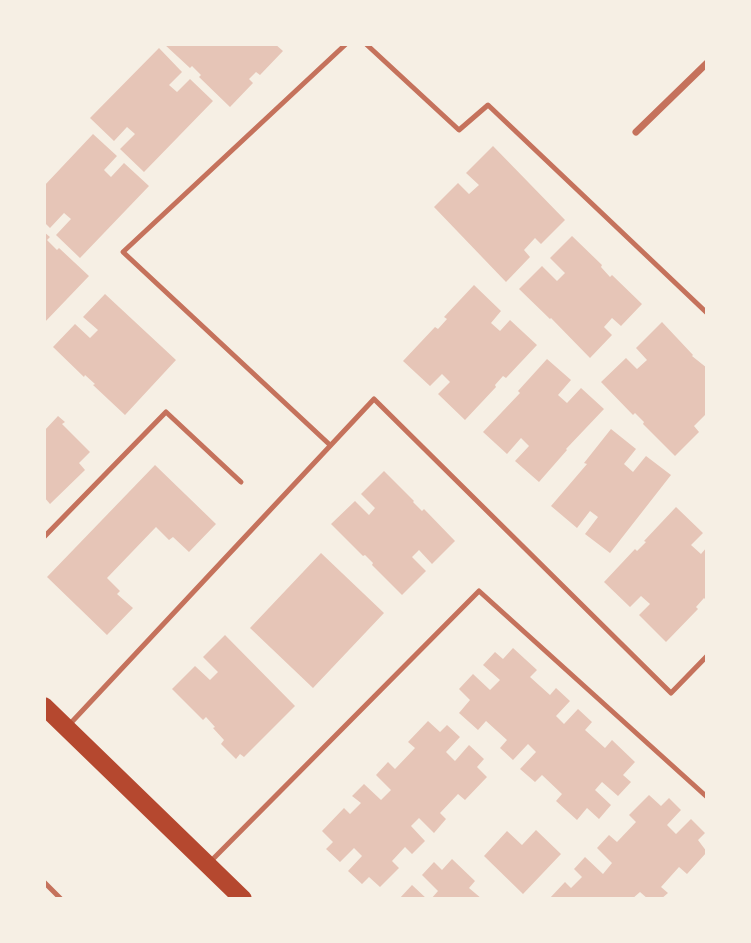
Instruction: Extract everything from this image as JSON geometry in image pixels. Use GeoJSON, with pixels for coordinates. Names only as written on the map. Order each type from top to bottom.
{"type":"FeatureCollection","features":[{"type":"Feature","properties":{"kind":"main road"},"geometry":{"type":"LineString","coordinates":[[44,706],[243,899]]}},
{"type":"Feature","properties":{"kind":"street"},"geometry":{"type":"LineString","coordinates":[[636,132],[707,63]]}},
{"type":"Feature","properties":{"kind":"lane"},"geometry":{"type":"LineString","coordinates":[[330,446],[123,251],[346,44]]}},
{"type":"Feature","properties":{"kind":"lane"},"geometry":{"type":"LineString","coordinates":[[366,44],[459,130],[488,105],[707,313]]}},
{"type":"Feature","properties":{"kind":"lane"},"geometry":{"type":"LineString","coordinates":[[66,728],[374,399],[671,693],[707,656]]}},
{"type":"Feature","properties":{"kind":"lane"},"geometry":{"type":"LineString","coordinates":[[44,537],[166,412],[241,482]]}},
{"type":"Feature","properties":{"kind":"lane"},"geometry":{"type":"LineString","coordinates":[[208,865],[479,592],[707,797]]}},
{"type":"Feature","properties":{"kind":"lane"},"geometry":{"type":"LineString","coordinates":[[44,882],[61,899]]}},
{"type":"Feature","properties":{"kind":"building"},"geometry":{"type":"Polygon","coordinates":[[[164,44],[275,44],[283,51],[260,75],[256,72],[249,79],[253,83],[230,107],[199,77],[201,75],[192,66],[190,68],[164,44]]]}},
{"type":"Feature","properties":{"kind":"building"},"geometry":{"type":"Polygon","coordinates":[[[159,48],[182,72],[169,85],[177,92],[190,79],[213,101],[144,172],[120,149],[135,134],[127,127],[114,141],[90,118],[159,48]]]}},
{"type":"Feature","properties":{"kind":"building"},"geometry":{"type":"Polygon","coordinates":[[[93,134],[117,156],[104,170],[111,177],[124,163],[149,186],[80,258],[56,235],[71,219],[64,213],[50,228],[44,222],[44,186],[93,134]]]}},
{"type":"Feature","properties":{"kind":"building"},"geometry":{"type":"Polygon","coordinates":[[[493,146],[565,220],[541,244],[535,238],[524,250],[530,257],[506,282],[434,207],[458,183],[469,194],[479,185],[466,173],[493,146]]]}},
{"type":"Feature","properties":{"kind":"building"},"geometry":{"type":"Polygon","coordinates":[[[44,232],[50,237],[47,240],[57,250],[59,248],[89,276],[44,323],[44,232]]]}},
{"type":"Feature","properties":{"kind":"building"},"geometry":{"type":"Polygon","coordinates":[[[572,236],[602,265],[610,277],[612,275],[642,304],[621,326],[612,318],[604,327],[612,335],[590,358],[519,289],[542,266],[557,281],[565,273],[550,258],[572,236]]]}},
{"type":"Feature","properties":{"kind":"building"},"geometry":{"type":"Polygon","coordinates":[[[474,285],[501,311],[491,323],[500,331],[510,320],[537,345],[506,378],[503,376],[465,420],[438,394],[450,382],[442,374],[430,386],[403,361],[435,327],[438,329],[447,319],[444,317],[474,285]]]}},
{"type":"Feature","properties":{"kind":"building"},"geometry":{"type":"Polygon","coordinates":[[[105,294],[176,360],[125,415],[53,347],[75,324],[90,338],[98,330],[83,317],[105,294]]]}},
{"type":"Feature","properties":{"kind":"building"},"geometry":{"type":"Polygon","coordinates":[[[662,322],[692,356],[707,368],[707,418],[705,415],[694,426],[699,432],[675,456],[635,413],[633,415],[601,382],[626,358],[637,369],[647,360],[636,348],[662,322]]]}},
{"type":"Feature","properties":{"kind":"building"},"geometry":{"type":"Polygon","coordinates":[[[547,359],[571,380],[558,395],[567,403],[581,388],[604,409],[539,482],[515,461],[529,446],[521,438],[507,454],[483,432],[520,393],[518,391],[547,359]]]}},
{"type":"Feature","properties":{"kind":"building"},"geometry":{"type":"Polygon","coordinates":[[[58,416],[65,422],[62,424],[90,452],[79,463],[85,470],[50,504],[44,497],[44,431],[58,416]]]}},
{"type":"Feature","properties":{"kind":"building"},"geometry":{"type":"Polygon","coordinates":[[[611,429],[636,449],[624,464],[633,472],[646,456],[671,475],[610,553],[585,534],[598,517],[590,511],[577,528],[551,506],[587,464],[584,463],[611,429]]]}},
{"type":"Feature","properties":{"kind":"building"},"geometry":{"type":"Polygon","coordinates":[[[155,465],[216,524],[189,552],[173,537],[169,540],[156,527],[107,578],[120,591],[117,594],[133,608],[107,635],[47,577],[155,465]]]}},
{"type":"Feature","properties":{"kind":"building"},"geometry":{"type":"Polygon","coordinates":[[[384,471],[455,541],[432,564],[419,550],[412,557],[426,571],[402,595],[365,555],[331,524],[355,501],[369,515],[375,508],[361,494],[384,471]]]}},
{"type":"Feature","properties":{"kind":"building"},"geometry":{"type":"Polygon","coordinates":[[[676,507],[703,533],[691,545],[701,554],[707,547],[707,601],[704,598],[696,607],[698,609],[666,642],[639,615],[650,604],[641,596],[630,607],[604,582],[635,549],[637,551],[646,542],[644,541],[676,507]]]}},
{"type":"Feature","properties":{"kind":"building"},"geometry":{"type":"Polygon","coordinates":[[[321,553],[384,613],[313,688],[250,628],[321,553]]]}},
{"type":"Feature","properties":{"kind":"building"},"geometry":{"type":"Polygon","coordinates":[[[225,635],[295,706],[244,757],[240,754],[236,759],[221,744],[224,740],[206,717],[203,720],[172,689],[195,666],[210,680],[218,672],[203,657],[225,635]]]}},
{"type":"Feature","properties":{"kind":"building"},"geometry":{"type":"Polygon","coordinates":[[[513,648],[537,670],[530,677],[550,695],[556,688],[570,701],[556,716],[564,724],[578,709],[592,722],[585,730],[605,748],[612,740],[635,762],[623,775],[631,782],[618,796],[602,782],[595,790],[611,805],[599,819],[587,808],[577,820],[556,801],[562,794],[542,775],[535,782],[520,769],[536,752],[528,744],[513,760],[500,748],[507,740],[486,721],[478,730],[459,713],[470,700],[459,689],[473,674],[490,690],[500,680],[483,665],[495,652],[503,659],[513,648]]]}},
{"type":"Feature","properties":{"kind":"building"},"geometry":{"type":"Polygon","coordinates":[[[428,721],[440,732],[447,725],[460,737],[446,752],[455,761],[469,745],[484,759],[477,767],[487,777],[465,800],[458,794],[440,813],[446,819],[434,833],[419,818],[411,826],[425,841],[412,854],[405,847],[392,861],[399,868],[380,887],[369,877],[362,884],[348,871],[362,856],[354,848],[340,862],[326,849],[333,842],[322,831],[344,808],[350,814],[361,803],[352,796],[364,784],[381,800],[391,790],[376,775],[388,762],[395,769],[415,748],[408,742],[428,721]]]}},
{"type":"Feature","properties":{"kind":"building"},"geometry":{"type":"Polygon","coordinates":[[[649,795],[661,806],[669,798],[681,810],[667,825],[676,834],[691,819],[705,833],[698,840],[707,852],[687,874],[679,867],[661,887],[668,893],[661,899],[648,899],[640,892],[632,899],[549,899],[565,882],[571,888],[582,877],[574,869],[585,857],[603,874],[612,863],[597,848],[609,835],[617,842],[636,822],[629,815],[649,795]]]}},
{"type":"Feature","properties":{"kind":"building"},"geometry":{"type":"Polygon","coordinates":[[[536,830],[561,854],[523,894],[484,856],[507,831],[522,845],[536,830]]]}},
{"type":"Feature","properties":{"kind":"building"},"geometry":{"type":"Polygon","coordinates":[[[452,859],[475,881],[469,888],[482,899],[431,899],[438,891],[422,875],[434,862],[442,870],[452,859]]]}},
{"type":"Feature","properties":{"kind":"building"},"geometry":{"type":"Polygon","coordinates":[[[412,885],[427,899],[399,899],[412,885]]]}}]}
